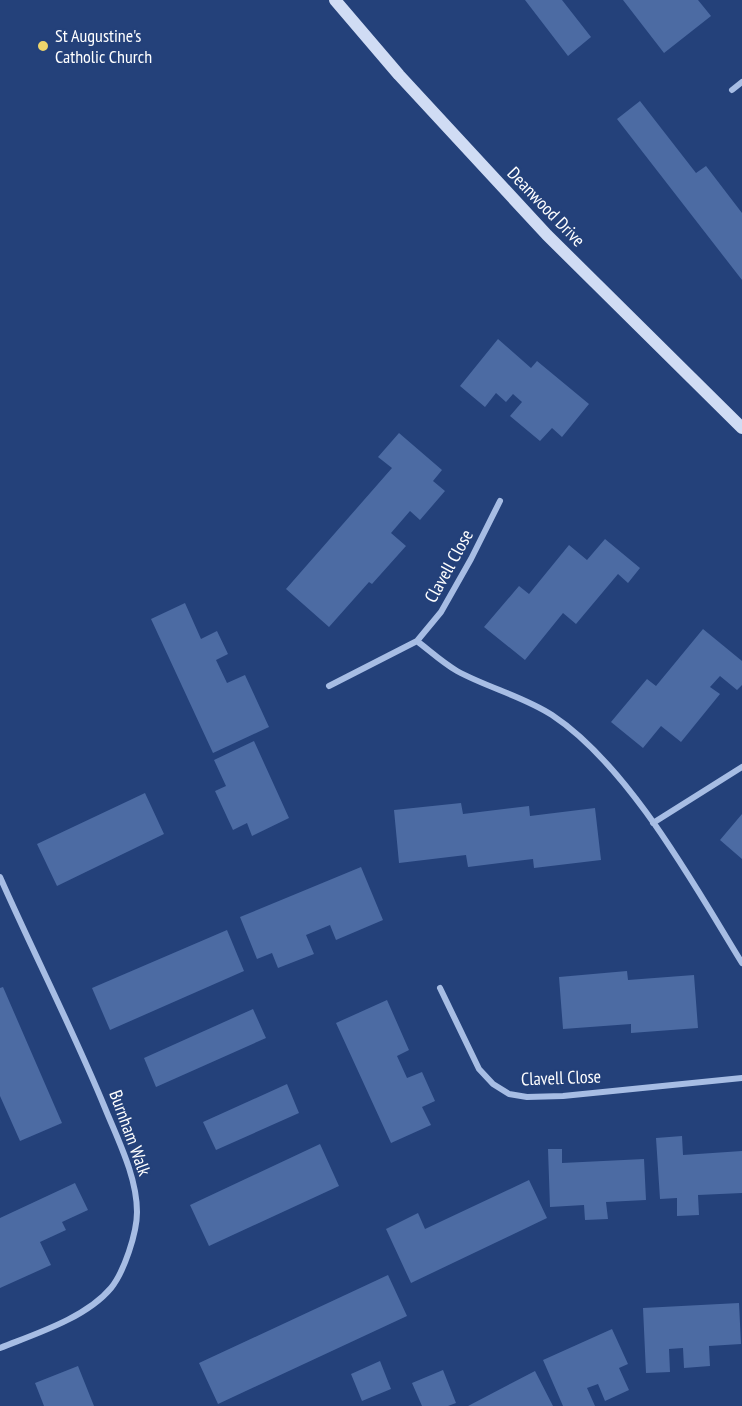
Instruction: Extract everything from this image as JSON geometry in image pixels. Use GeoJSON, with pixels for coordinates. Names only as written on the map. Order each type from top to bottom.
{"type":"FeatureCollection","features":[{"type":"Feature","properties":{"kind":"street","name":"Deanwood Drive"},"geometry":{"type":"LineString","coordinates":[[335,0],[399,75],[547,235],[742,428]]}},
{"type":"Feature","properties":{"kind":"street"},"geometry":{"type":"LineString","coordinates":[[732,90],[742,82]]}},
{"type":"Feature","properties":{"kind":"street","name":"Clavell Close"},"geometry":{"type":"LineString","coordinates":[[329,686],[417,641],[441,612],[500,501]]}},
{"type":"Feature","properties":{"kind":"street"},"geometry":{"type":"LineString","coordinates":[[417,641],[456,670],[519,697],[553,716],[585,742],[616,775],[653,823],[742,963]]}},
{"type":"Feature","properties":{"kind":"street"},"geometry":{"type":"LineString","coordinates":[[653,823],[742,767]]}},
{"type":"Feature","properties":{"kind":"street","name":"Burnham Walk"},"geometry":{"type":"LineString","coordinates":[[0,877],[93,1078],[134,1184],[137,1211],[135,1235],[111,1288],[84,1311],[0,1348]]}},
{"type":"Feature","properties":{"kind":"street","name":"Clavell Close"},"geometry":{"type":"LineString","coordinates":[[440,988],[479,1069],[493,1084],[509,1094],[527,1097],[563,1096],[742,1078]]}},
{"type":"Feature","properties":{"kind":"building"},"geometry":{"type":"Polygon","coordinates":[[[525,0],[562,0],[591,37],[568,56],[525,0]]]}},
{"type":"Feature","properties":{"kind":"building"},"geometry":{"type":"Polygon","coordinates":[[[623,0],[698,0],[711,16],[664,53],[623,0]]]}},
{"type":"Feature","properties":{"kind":"building"},"geometry":{"type":"Polygon","coordinates":[[[640,101],[696,173],[706,166],[742,213],[742,280],[617,119],[640,101]]]}},
{"type":"Feature","properties":{"kind":"building"},"geometry":{"type":"Polygon","coordinates":[[[498,339],[531,368],[537,361],[589,404],[562,437],[552,428],[540,441],[510,416],[522,402],[513,394],[506,402],[496,393],[485,407],[460,386],[498,339]]]}},
{"type":"Feature","properties":{"kind":"building"},"geometry":{"type":"Polygon","coordinates":[[[399,433],[442,470],[433,481],[445,491],[420,520],[410,511],[391,533],[406,546],[372,584],[369,582],[329,627],[286,589],[392,468],[378,457],[399,433]]]}},
{"type":"Feature","properties":{"kind":"building"},"geometry":{"type":"Polygon","coordinates":[[[605,539],[640,568],[628,583],[618,574],[576,624],[563,613],[525,660],[484,627],[519,586],[529,594],[569,545],[587,560],[605,539]]]}},
{"type":"Feature","properties":{"kind":"building"},"geometry":{"type":"Polygon","coordinates":[[[185,603],[201,639],[217,631],[228,654],[216,660],[227,683],[245,675],[269,727],[213,753],[151,619],[185,603]]]}},
{"type":"Feature","properties":{"kind":"building"},"geometry":{"type":"Polygon","coordinates":[[[703,629],[742,661],[742,685],[737,690],[720,676],[710,687],[720,694],[681,742],[661,726],[643,748],[611,722],[647,679],[656,686],[703,629]]]}},
{"type":"Feature","properties":{"kind":"building"},"geometry":{"type":"Polygon","coordinates":[[[254,741],[289,818],[252,836],[247,823],[233,830],[215,791],[226,786],[214,760],[254,741]]]}},
{"type":"Feature","properties":{"kind":"building"},"geometry":{"type":"Polygon","coordinates":[[[145,793],[164,834],[57,886],[37,844],[145,793]]]}},
{"type":"Feature","properties":{"kind":"building"},"geometry":{"type":"Polygon","coordinates":[[[461,803],[463,814],[529,806],[530,816],[595,808],[601,860],[534,868],[533,859],[468,867],[466,855],[399,863],[394,810],[461,803]]]}},
{"type":"Feature","properties":{"kind":"building"},"geometry":{"type":"Polygon","coordinates":[[[742,814],[742,859],[720,840],[742,814]]]}},
{"type":"Feature","properties":{"kind":"building"},"geometry":{"type":"Polygon","coordinates":[[[361,867],[383,920],[336,940],[330,925],[306,935],[314,954],[278,968],[272,953],[257,959],[240,917],[361,867]]]}},
{"type":"Feature","properties":{"kind":"building"},"geometry":{"type":"Polygon","coordinates":[[[227,930],[244,971],[110,1030],[92,988],[227,930]]]}},
{"type":"Feature","properties":{"kind":"building"},"geometry":{"type":"Polygon","coordinates":[[[627,971],[628,980],[694,975],[698,1028],[631,1033],[631,1024],[563,1029],[559,977],[627,971]]]}},
{"type":"Feature","properties":{"kind":"building"},"geometry":{"type":"Polygon","coordinates":[[[3,987],[62,1123],[20,1141],[0,1096],[0,988],[3,987]]]}},
{"type":"Feature","properties":{"kind":"building"},"geometry":{"type":"Polygon","coordinates":[[[387,1000],[409,1050],[397,1056],[407,1078],[422,1072],[435,1101],[422,1107],[431,1125],[391,1143],[336,1023],[387,1000]]]}},
{"type":"Feature","properties":{"kind":"building"},"geometry":{"type":"Polygon","coordinates":[[[253,1009],[266,1038],[156,1087],[144,1058],[253,1009]]]}},
{"type":"Feature","properties":{"kind":"building"},"geometry":{"type":"Polygon","coordinates":[[[287,1084],[299,1113],[216,1150],[203,1122],[287,1084]]]}},
{"type":"Feature","properties":{"kind":"building"},"geometry":{"type":"Polygon","coordinates":[[[682,1136],[683,1155],[742,1151],[742,1193],[698,1195],[699,1215],[677,1216],[677,1198],[660,1199],[656,1138],[682,1136]]]}},
{"type":"Feature","properties":{"kind":"building"},"geometry":{"type":"Polygon","coordinates":[[[320,1144],[339,1186],[209,1246],[190,1205],[320,1144]]]}},
{"type":"Feature","properties":{"kind":"building"},"geometry":{"type":"Polygon","coordinates":[[[548,1149],[562,1149],[562,1163],[644,1159],[646,1200],[606,1202],[608,1219],[585,1220],[584,1205],[550,1207],[548,1149]]]}},
{"type":"Feature","properties":{"kind":"building"},"geometry":{"type":"Polygon","coordinates":[[[529,1180],[547,1218],[411,1283],[386,1229],[418,1213],[425,1229],[529,1180]]]}},
{"type":"Feature","properties":{"kind":"building"},"geometry":{"type":"Polygon","coordinates":[[[75,1183],[88,1210],[62,1222],[66,1230],[40,1242],[51,1265],[0,1288],[0,1218],[75,1183]]]}},
{"type":"Feature","properties":{"kind":"building"},"geometry":{"type":"Polygon","coordinates":[[[388,1275],[407,1316],[218,1404],[199,1363],[388,1275]]]}},
{"type":"Feature","properties":{"kind":"building"},"geometry":{"type":"Polygon","coordinates":[[[739,1303],[741,1344],[709,1346],[710,1366],[684,1368],[683,1348],[669,1349],[670,1372],[646,1373],[643,1308],[739,1303]]]}},
{"type":"Feature","properties":{"kind":"building"},"geometry":{"type":"Polygon","coordinates":[[[612,1329],[628,1364],[619,1368],[629,1390],[605,1401],[598,1384],[587,1388],[595,1406],[563,1406],[543,1360],[612,1329]]]}},
{"type":"Feature","properties":{"kind":"building"},"geometry":{"type":"Polygon","coordinates":[[[380,1361],[391,1389],[362,1401],[351,1374],[380,1361]]]}},
{"type":"Feature","properties":{"kind":"building"},"geometry":{"type":"Polygon","coordinates":[[[78,1366],[94,1406],[44,1406],[35,1383],[78,1366]]]}},
{"type":"Feature","properties":{"kind":"building"},"geometry":{"type":"Polygon","coordinates":[[[443,1370],[456,1403],[448,1406],[422,1406],[412,1383],[443,1370]]]}},
{"type":"Feature","properties":{"kind":"building"},"geometry":{"type":"Polygon","coordinates":[[[535,1371],[553,1406],[468,1406],[535,1371]]]}},
{"type":"Feature","properties":{"kind":"place","name":"St Augustine's Catholic Church"},"geometry":{"type":"Point","coordinates":[43,46]}}]}
